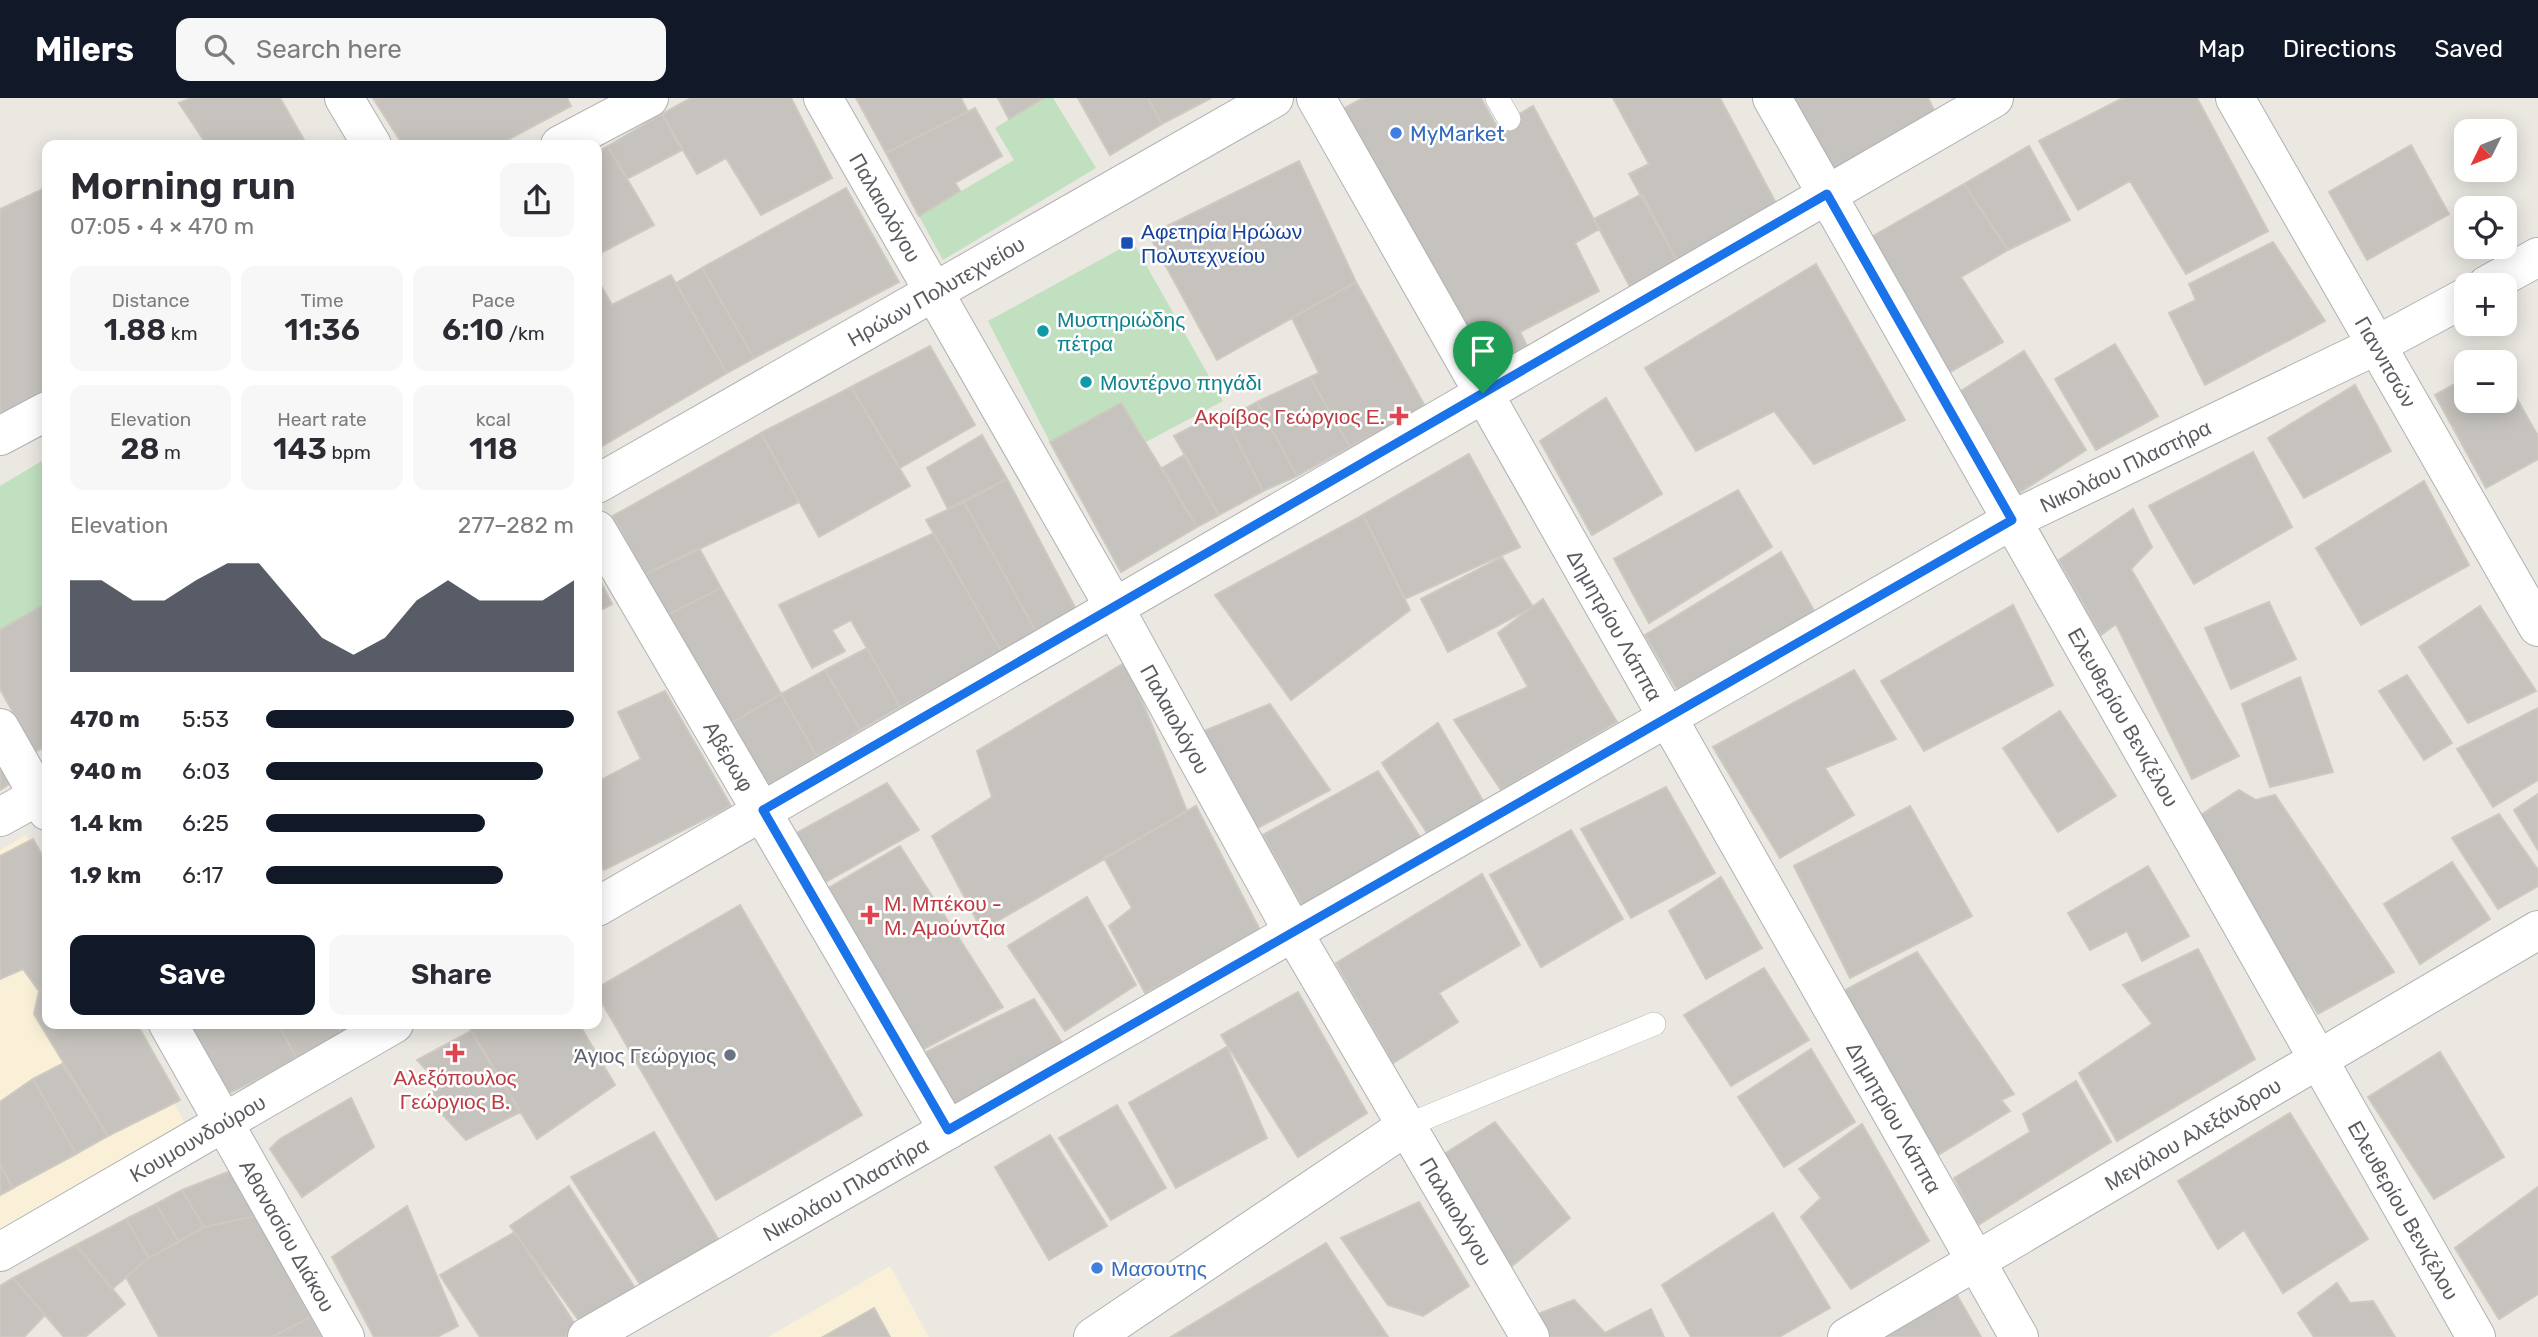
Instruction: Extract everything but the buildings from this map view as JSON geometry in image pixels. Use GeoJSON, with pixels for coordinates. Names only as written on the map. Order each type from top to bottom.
{"type":"FeatureCollection","features":[{"type":"Feature","properties":{"kind":"street"},"geometry":{"type":"LineString","coordinates":[[344,98],[369,140]]}},
{"type":"Feature","properties":{"kind":"street"},"geometry":{"type":"LineString","coordinates":[[569,140],[649,98]]}},
{"type":"Feature","properties":{"kind":"street","name":"Παλαιολόγου"},"geometry":{"type":"LineString","coordinates":[[823,98],[1114,607],[1293,932],[1530,1337]]}},
{"type":"Feature","properties":{"kind":"street","name":"Ηρώων Πολυτεχνείου"},"geometry":{"type":"LineString","coordinates":[[602,481],[1274,98]]}},
{"type":"Feature","properties":{"kind":"street","name":"Δημητρίου Λάππα"},"geometry":{"type":"LineString","coordinates":[[1316,98],[2019,1337]]}},
{"type":"Feature","properties":{"kind":"street","name":"Ελευθερίου Βενιζέλου"},"geometry":{"type":"LineString","coordinates":[[1772,98],[2476,1337]]}},
{"type":"Feature","properties":{"kind":"street"},"geometry":{"type":"LineString","coordinates":[[602,903],[1994,98]]}},
{"type":"Feature","properties":{"kind":"street","name":"Γιαννιτσών"},"geometry":{"type":"LineString","coordinates":[[2235,98],[2538,627]]}},
{"type":"Feature","properties":{"kind":"street"},"geometry":{"type":"LineString","coordinates":[[2509,273],[2538,257]]}},
{"type":"Feature","properties":{"kind":"street","name":"Νικολάου Πλαστήρα"},"geometry":{"type":"LineString","coordinates":[[587,1337],[2012,520],[2375,346],[2454,303]]}},
{"type":"Feature","properties":{"kind":"street"},"geometry":{"type":"LineString","coordinates":[[0,436],[42,414]]}},
{"type":"Feature","properties":{"kind":"street","name":"Αβέρωφ"},"geometry":{"type":"LineString","coordinates":[[602,538],[948,1130]]}},
{"type":"Feature","properties":{"kind":"street"},"geometry":{"type":"LineString","coordinates":[[0,728],[42,796]]}},
{"type":"Feature","properties":{"kind":"street"},"geometry":{"type":"LineString","coordinates":[[0,817],[42,800]]}},
{"type":"Feature","properties":{"kind":"street","name":"Μεγάλου Αλεξάνδρου"},"geometry":{"type":"LineString","coordinates":[[1847,1337],[2538,930]]}},
{"type":"Feature","properties":{"kind":"street","name":"Αθανασίου Διάκου"},"geometry":{"type":"LineString","coordinates":[[171,1029],[345,1337]]}},
{"type":"Feature","properties":{"kind":"street","name":"Κουμουνδούρου"},"geometry":{"type":"LineString","coordinates":[[0,1252],[385,1029]]}},
{"type":"Feature","properties":{"kind":"street"},"geometry":{"type":"LineString","coordinates":[[1093,1337],[1408,1125]]}},
{"type":"Feature","properties":{"kind":"lane"},"geometry":{"type":"LineString","coordinates":[[1497,98],[1510,119]]}},
{"type":"Feature","properties":{"kind":"lane"},"geometry":{"type":"LineString","coordinates":[[1408,1125],[1654,1024]]}},
{"type":"Feature","properties":{"kind":"shaded area"},"geometry":{"type":"Polygon","coordinates":[[[26,835],[42,865],[42,1029],[133,1029],[188,1128],[0,1234],[0,850],[26,835]]]}},
{"type":"Feature","properties":{"kind":"shaded area"},"geometry":{"type":"Polygon","coordinates":[[[890,1266],[929,1337],[768,1337],[890,1266]]]}},
{"type":"Feature","properties":{"kind":"green space"},"geometry":{"type":"Polygon","coordinates":[[[1044,98],[1053,98],[1096,168],[943,260],[919,216],[1014,160],[995,128],[1044,98]]]}},
{"type":"Feature","properties":{"kind":"green space"},"geometry":{"type":"Polygon","coordinates":[[[1133,242],[1223,401],[1146,442],[1121,403],[1050,442],[988,321],[1133,242]]]}},
{"type":"Feature","properties":{"kind":"green space"},"geometry":{"type":"Polygon","coordinates":[[[42,461],[42,606],[0,630],[0,486],[42,461]]]}},
{"type":"Feature","properties":{"kind":"place","name":"MyMarket"},"geometry":{"type":"Point","coordinates":[1396,133]}},
{"type":"Feature","properties":{"kind":"place","name":"Αφετηρία Ηρώων Πολυτεχνείου"},"geometry":{"type":"Point","coordinates":[1127,243]}},
{"type":"Feature","properties":{"kind":"place","name":"Μυστηριώδης πέτρα"},"geometry":{"type":"Point","coordinates":[1043,331]}},
{"type":"Feature","properties":{"kind":"place","name":"Μοντέρνο πηγάδι"},"geometry":{"type":"Point","coordinates":[1086,382]}},
{"type":"Feature","properties":{"kind":"place","name":"Ακρίβος Γεώργιος Ε."},"geometry":{"type":"Point","coordinates":[1399,416]}},
{"type":"Feature","properties":{"kind":"place","name":"Μ. Μπέκου - Μ. Αμούντζια"},"geometry":{"type":"Point","coordinates":[870,915]}},
{"type":"Feature","properties":{"kind":"place","name":"Αλεξόπουλος Γεώργιος Β."},"geometry":{"type":"Point","coordinates":[455,1053]}},
{"type":"Feature","properties":{"kind":"place","name":"Άγιος Γεώργιος"},"geometry":{"type":"Point","coordinates":[730,1055]}},
{"type":"Feature","properties":{"kind":"place","name":"Μασουτης"},"geometry":{"type":"Point","coordinates":[1097,1268]}},
{"type":"Feature","properties":{"kind":"route"},"geometry":{"type":"LineString","coordinates":[[1827,194],[2012,520],[948,1130],[763,810],[1483,393],[1827,194]]}}]}
